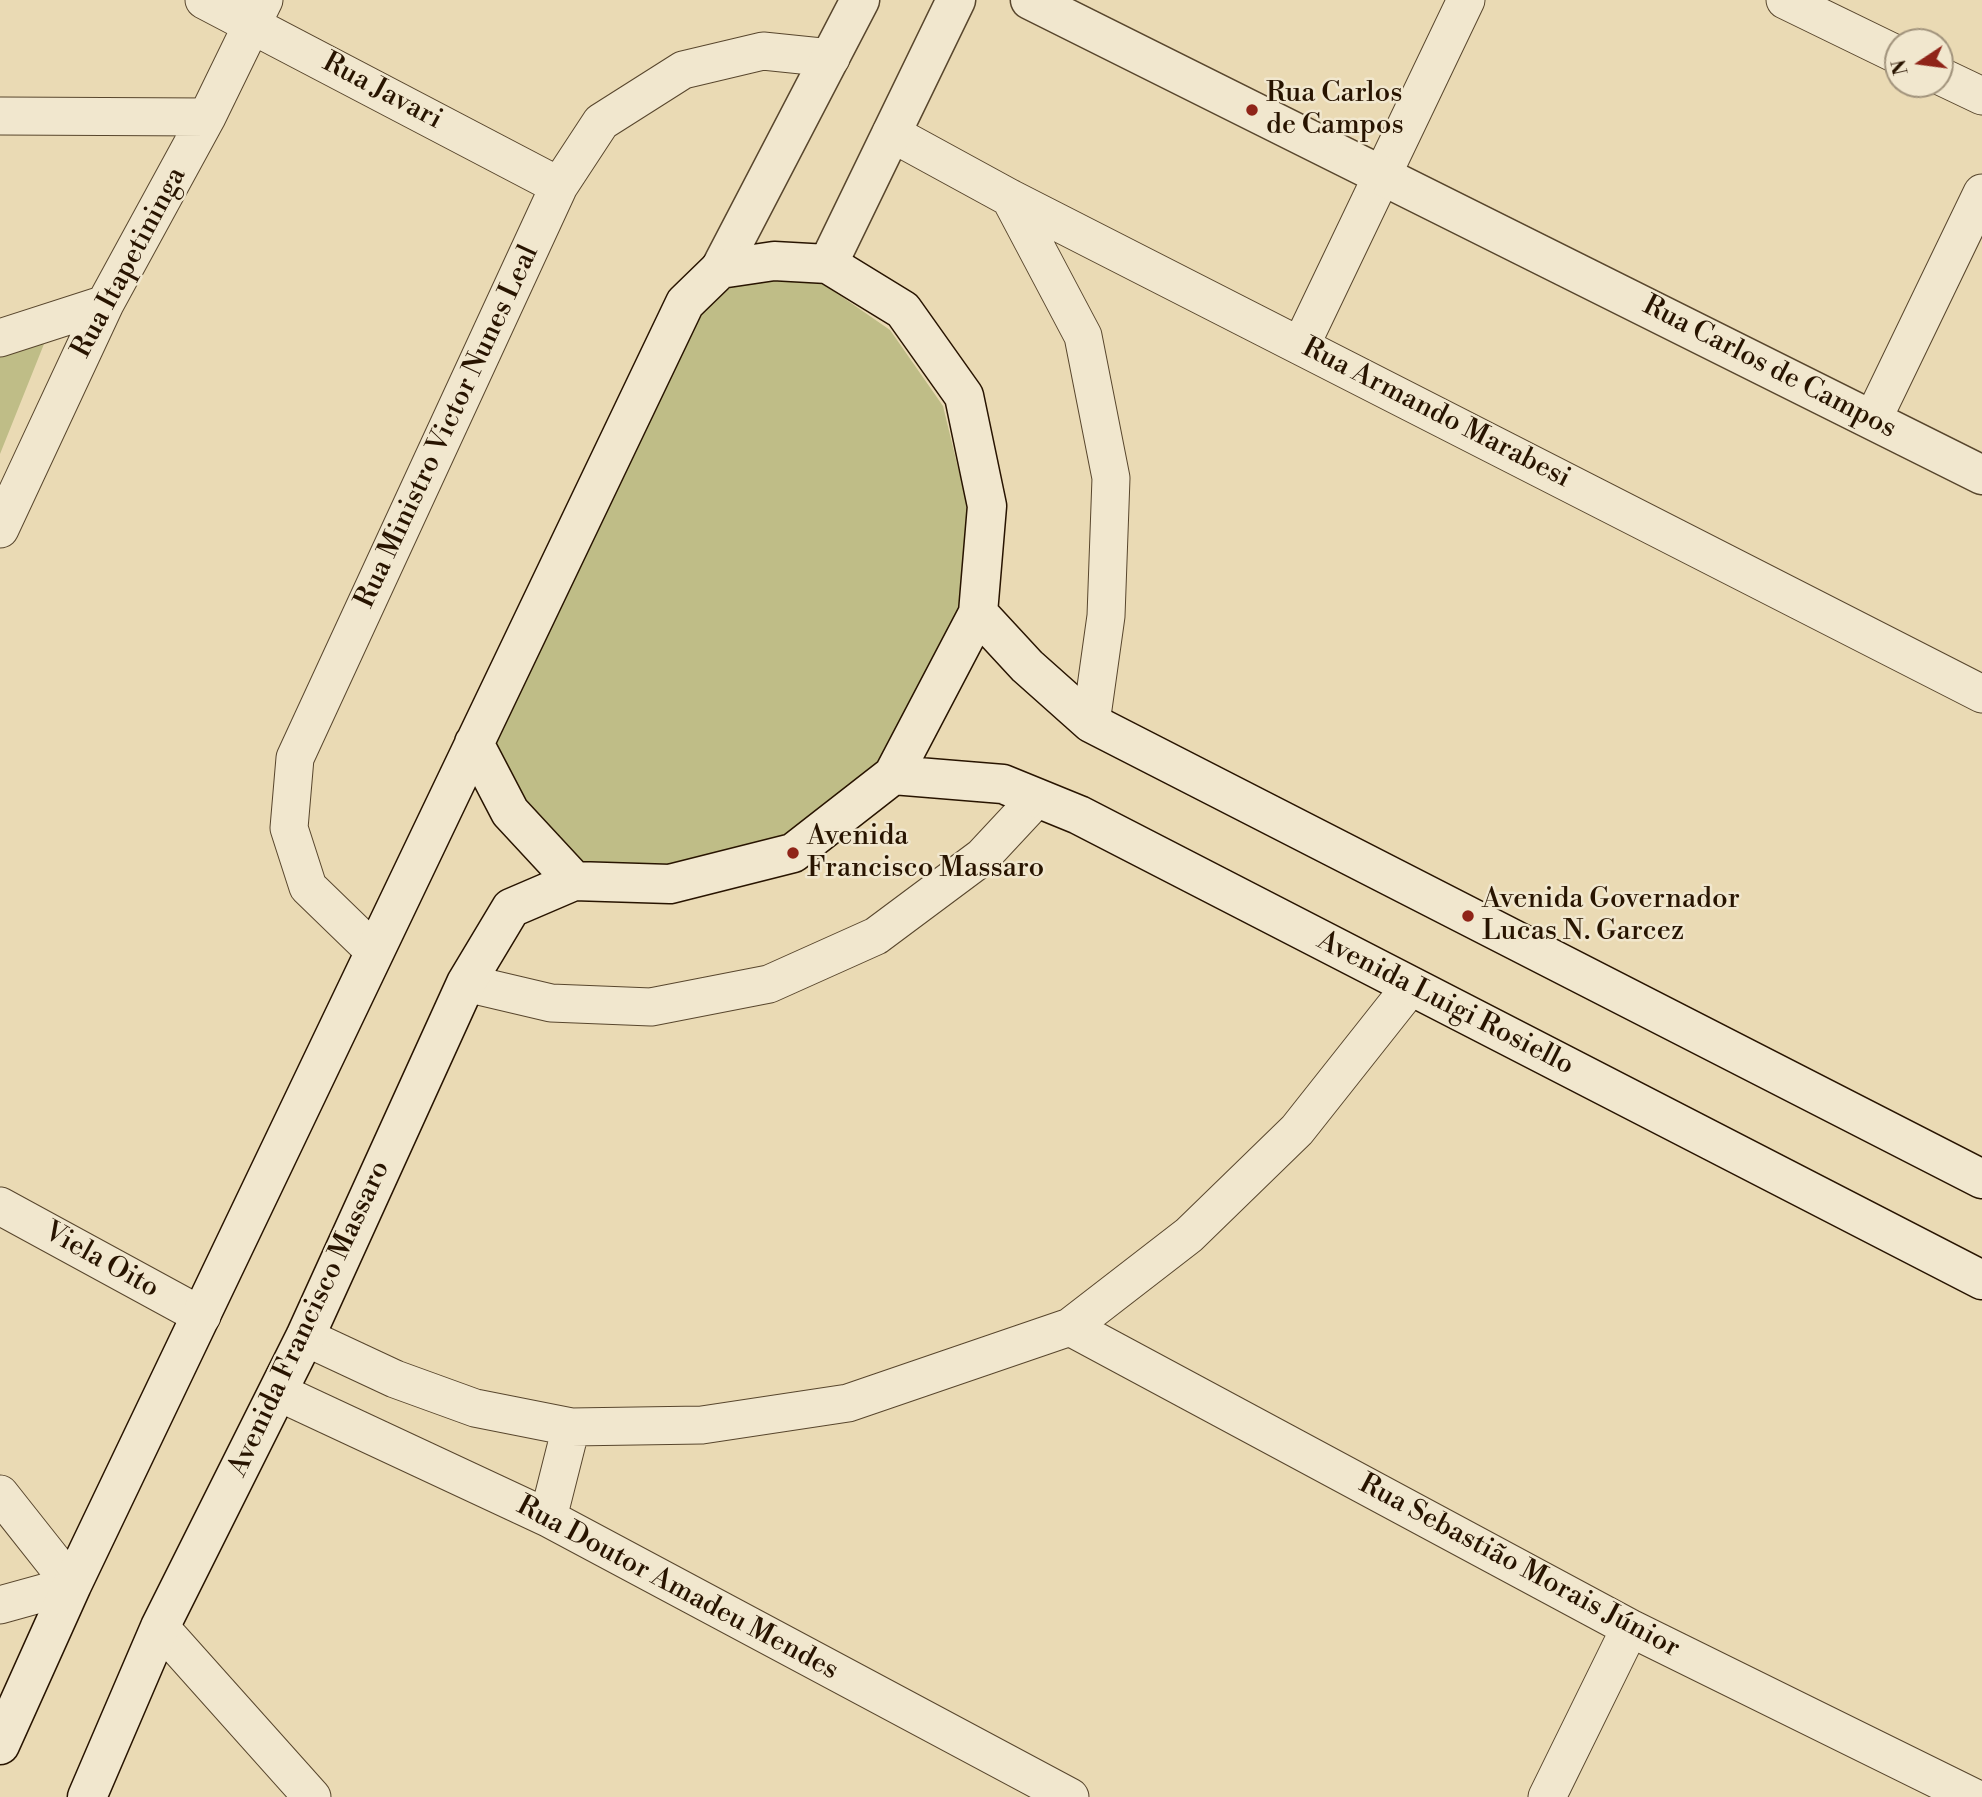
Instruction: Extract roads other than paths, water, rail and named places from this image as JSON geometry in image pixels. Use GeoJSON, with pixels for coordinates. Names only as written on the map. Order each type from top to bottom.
{"type":"FeatureCollection","features":[{"type":"Feature","properties":{"kind":"main road"},"geometry":{"type":"LineString","coordinates":[[0,1745],[72,1585],[685,303],[720,269],[860,0]]}},
{"type":"Feature","properties":{"kind":"main road"},"geometry":{"type":"LineString","coordinates":[[828,264],[956,0]]}},
{"type":"Feature","properties":{"kind":"main road","name":"Rua Carlos de Campos"},"geometry":{"type":"LineString","coordinates":[[1030,0],[1982,475]]}},
{"type":"Feature","properties":{"kind":"main road","name":"Avenida Francisco Massaro"},"geometry":{"type":"LineString","coordinates":[[87,1797],[160,1627],[305,1336],[466,983],[510,908],[574,881],[670,884],[793,853],[893,775],[978,613],[987,506],[964,396],[903,310],[828,264],[774,261],[720,269]]}},
{"type":"Feature","properties":{"kind":"main road"},"geometry":{"type":"LineString","coordinates":[[978,613],[1027,666],[1091,723],[1982,1179]]}},
{"type":"Feature","properties":{"kind":"main road"},"geometry":{"type":"LineString","coordinates":[[474,743],[510,812],[574,881]]}},
{"type":"Feature","properties":{"kind":"main road","name":"Avenida Luigi Rosiello"},"geometry":{"type":"LineString","coordinates":[[893,775],[1003,784],[1079,815],[1982,1280]]}},
{"type":"Feature","properties":{"kind":"street","name":"Rua Javari"},"geometry":{"type":"LineString","coordinates":[[204,0],[258,12],[559,186]]}},
{"type":"Feature","properties":{"kind":"street"},"geometry":{"type":"LineString","coordinates":[[1301,345],[1466,0]]}},
{"type":"Feature","properties":{"kind":"street"},"geometry":{"type":"LineString","coordinates":[[1785,0],[1884,48]]}},
{"type":"Feature","properties":{"kind":"street","name":"Rua Itapetininga"},"geometry":{"type":"LineString","coordinates":[[0,529],[105,304],[207,117],[258,12]]}},
{"type":"Feature","properties":{"kind":"street","name":"Rua Ministro Victor Nunes Leal"},"geometry":{"type":"LineString","coordinates":[[374,951],[308,887],[289,828],[295,758],[559,186],[601,122],[682,70],[762,51],[831,58]]}},
{"type":"Feature","properties":{"kind":"street"},"geometry":{"type":"LineString","coordinates":[[1954,83],[1982,96]]}},
{"type":"Feature","properties":{"kind":"street"},"geometry":{"type":"LineString","coordinates":[[0,116],[207,117]]}},
{"type":"Feature","properties":{"kind":"street","name":"Rua Armando Marabesi"},"geometry":{"type":"LineString","coordinates":[[891,133],[1010,198],[1982,694]]}},
{"type":"Feature","properties":{"kind":"street"},"geometry":{"type":"LineString","coordinates":[[1873,419],[1982,193]]}},
{"type":"Feature","properties":{"kind":"street"},"geometry":{"type":"LineString","coordinates":[[1010,198],[1083,336],[1111,478],[1106,616],[1091,723]]}},
{"type":"Feature","properties":{"kind":"street"},"geometry":{"type":"LineString","coordinates":[[0,338],[105,304]]}},
{"type":"Feature","properties":{"kind":"street"},"geometry":{"type":"LineString","coordinates":[[466,983],[551,1003],[651,1007],[769,984],[876,936],[982,857],[1037,798]]}},
{"type":"Feature","properties":{"kind":"street"},"geometry":{"type":"LineString","coordinates":[[305,1336],[395,1379],[475,1408],[571,1427],[702,1425],[848,1403],[1070,1327],[1189,1235],[1297,1129],[1411,986]]}},
{"type":"Feature","properties":{"kind":"street","name":"Viela Oito"},"geometry":{"type":"LineString","coordinates":[[0,1206],[201,1316]]}},
{"type":"Feature","properties":{"kind":"street","name":"Rua Sebastião Morais Júnior"},"geometry":{"type":"LineString","coordinates":[[1070,1327],[1630,1628],[1973,1797]]}},
{"type":"Feature","properties":{"kind":"street","name":"Rua Doutor Amadeu Mendes"},"geometry":{"type":"LineString","coordinates":[[278,1392],[548,1518],[1022,1786],[1070,1797]]}},
{"type":"Feature","properties":{"kind":"street"},"geometry":{"type":"LineString","coordinates":[[548,1518],[571,1427]]}},
{"type":"Feature","properties":{"kind":"street"},"geometry":{"type":"LineString","coordinates":[[0,1494],[72,1585],[0,1605]]}},
{"type":"Feature","properties":{"kind":"street"},"geometry":{"type":"LineString","coordinates":[[160,1627],[312,1797]]}},
{"type":"Feature","properties":{"kind":"street"},"geometry":{"type":"LineString","coordinates":[[1547,1797],[1630,1628]]}},
{"type":"Feature","properties":{"kind":"place","name":"Rua Carlos de Campos"},"geometry":{"type":"Point","coordinates":[1252,110]}},
{"type":"Feature","properties":{"kind":"place","name":"Avenida Francisco Massaro"},"geometry":{"type":"Point","coordinates":[793,853]}},
{"type":"Feature","properties":{"kind":"place","name":"Avenida Governador Lucas N. Garcez"},"geometry":{"type":"Point","coordinates":[1468,916]}}]}
